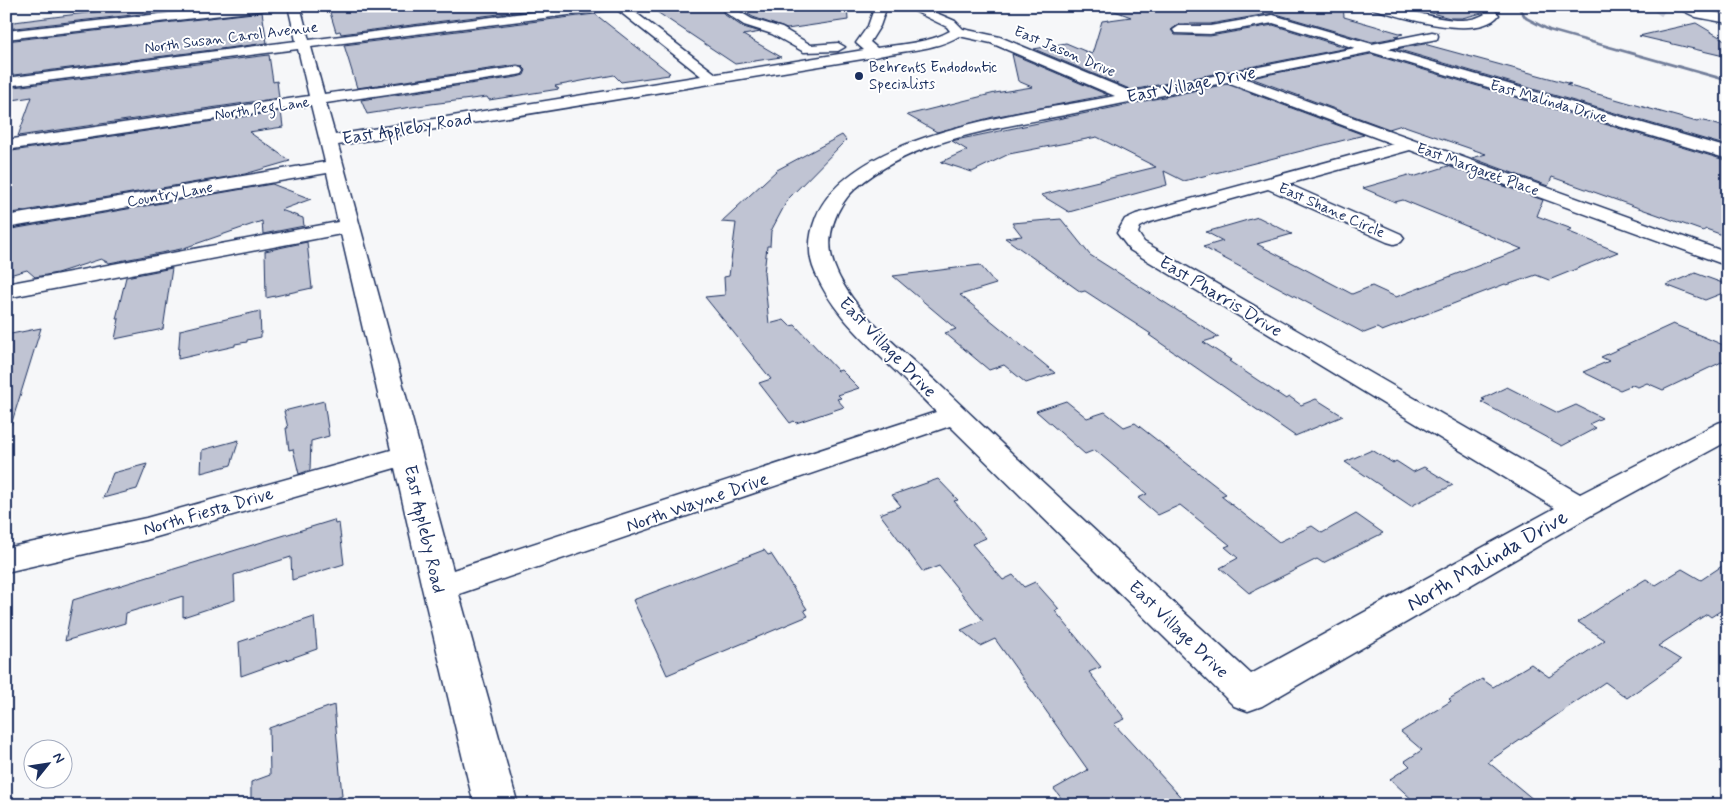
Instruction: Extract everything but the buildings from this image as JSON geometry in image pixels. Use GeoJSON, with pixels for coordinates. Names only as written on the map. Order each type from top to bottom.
{"type":"FeatureCollection","features":[{"type":"Feature","properties":{"kind":"street"},"geometry":{"type":"LineString","coordinates":[[6,35],[266,6]]}},
{"type":"Feature","properties":{"kind":"street"},"geometry":{"type":"LineString","coordinates":[[294,6],[331,153]]}},
{"type":"Feature","properties":{"kind":"street","name":"North Susan Carol Avenue"},"geometry":{"type":"LineString","coordinates":[[6,82],[609,6]]}},
{"type":"Feature","properties":{"kind":"street"},"geometry":{"type":"LineString","coordinates":[[619,6],[712,78]]}},
{"type":"Feature","properties":{"kind":"street"},"geometry":{"type":"LineString","coordinates":[[871,50],[863,43],[874,26],[881,6]]}},
{"type":"Feature","properties":{"kind":"street"},"geometry":{"type":"LineString","coordinates":[[910,6],[951,24],[956,28],[957,32]]}},
{"type":"Feature","properties":{"kind":"street"},"geometry":{"type":"LineString","coordinates":[[1375,6],[1430,20],[1472,23],[1488,20],[1492,15],[1484,6]]}},
{"type":"Feature","properties":{"kind":"street"},"geometry":{"type":"LineString","coordinates":[[1712,6],[1728,11]]}},
{"type":"Feature","properties":{"kind":"street"},"geometry":{"type":"LineString","coordinates":[[730,10],[748,22],[778,31],[808,49],[849,46],[871,50]]}},
{"type":"Feature","properties":{"kind":"street"},"geometry":{"type":"LineString","coordinates":[[1665,10],[1700,14],[1728,20]]}},
{"type":"Feature","properties":{"kind":"street"},"geometry":{"type":"LineString","coordinates":[[1680,12],[1700,14]]}},
{"type":"Feature","properties":{"kind":"street","name":"East Malinda Drive"},"geometry":{"type":"LineString","coordinates":[[1178,30],[1210,30],[1273,19],[1728,154]]}},
{"type":"Feature","properties":{"kind":"street","name":"East Appleby Road"},"geometry":{"type":"LineString","coordinates":[[496,805],[439,588],[408,455],[331,153],[712,78],[871,50],[938,42],[957,32]]}},
{"type":"Feature","properties":{"kind":"street","name":"East Jason Drive"},"geometry":{"type":"LineString","coordinates":[[957,32],[995,40],[1129,96]]}},
{"type":"Feature","properties":{"kind":"street","name":"East Village Drive"},"geometry":{"type":"LineString","coordinates":[[1248,695],[954,415],[855,317],[838,295],[821,258],[820,240],[823,222],[831,205],[847,187],[867,171],[886,159],[932,140],[976,128],[1129,96],[1432,36]]}},
{"type":"Feature","properties":{"kind":"street","name":"North Peg Lane"},"geometry":{"type":"LineString","coordinates":[[6,145],[517,71]]}},
{"type":"Feature","properties":{"kind":"street","name":"East Margaret Place"},"geometry":{"type":"LineString","coordinates":[[1228,77],[1728,260]]}},
{"type":"Feature","properties":{"kind":"street","name":"East Pharris Drive"},"geometry":{"type":"LineString","coordinates":[[1411,144],[1143,218],[1132,223],[1126,233],[1136,246],[1579,508]]}},
{"type":"Feature","properties":{"kind":"street","name":"Country Lane"},"geometry":{"type":"LineString","coordinates":[[6,222],[331,153]]}},
{"type":"Feature","properties":{"kind":"street","name":"East Shane Circle"},"geometry":{"type":"LineString","coordinates":[[1270,183],[1394,238]]}},
{"type":"Feature","properties":{"kind":"street"},"geometry":{"type":"LineString","coordinates":[[6,291],[349,226]]}},
{"type":"Feature","properties":{"kind":"street","name":"North Wayne Drive"},"geometry":{"type":"LineString","coordinates":[[439,588],[954,415]]}},
{"type":"Feature","properties":{"kind":"street","name":"North Malinda Drive"},"geometry":{"type":"LineString","coordinates":[[1248,695],[1579,508],[1728,429]]}},
{"type":"Feature","properties":{"kind":"street","name":"North Fiesta Drive"},"geometry":{"type":"LineString","coordinates":[[6,560],[146,529],[408,455]]}},
{"type":"Feature","properties":{"kind":"waterway"},"geometry":{"type":"LineString","coordinates":[[1518,6],[1526,18],[1549,30],[1728,81]]}},
{"type":"Feature","properties":{"kind":"tunnel"},"geometry":{"type":"LineString","coordinates":[[1658,6],[1665,11]]}},
{"type":"Feature","properties":{"kind":"place","name":"Behrents Endodontic Specialists"},"geometry":{"type":"Point","coordinates":[859,76]}}]}
